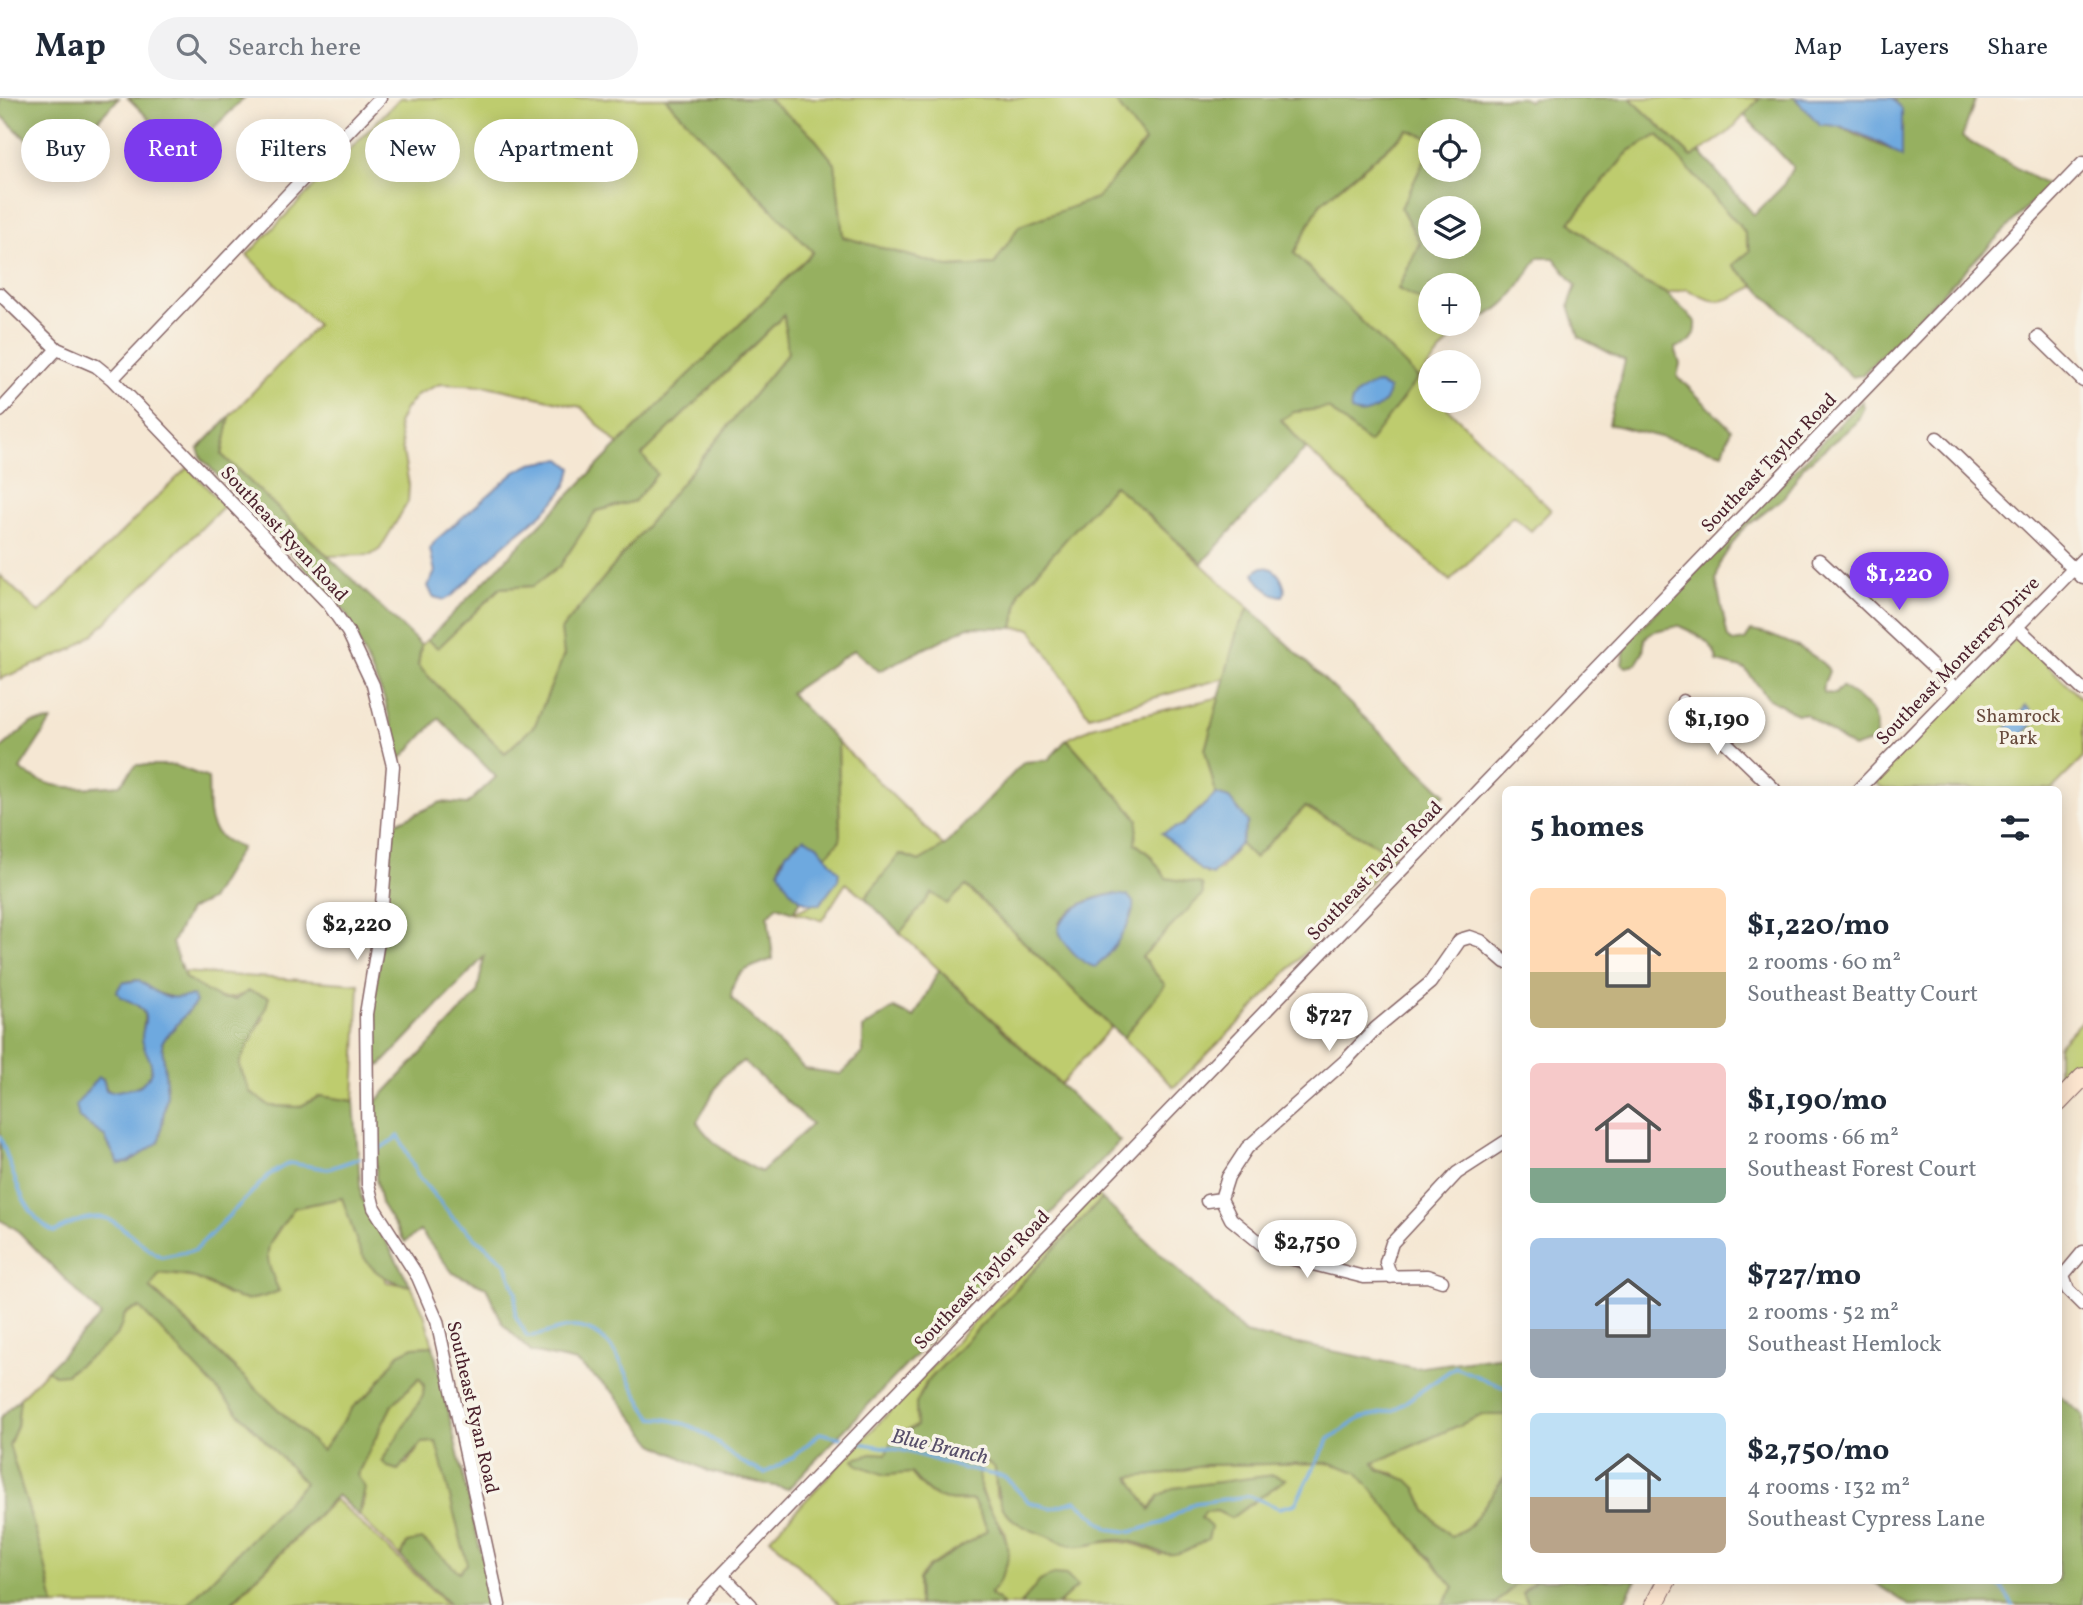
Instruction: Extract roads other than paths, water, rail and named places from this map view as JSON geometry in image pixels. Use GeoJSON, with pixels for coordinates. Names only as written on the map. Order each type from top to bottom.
{"type":"FeatureCollection","features":[{"type":"Feature","properties":{"kind":"main road"},"geometry":{"type":"LineString","coordinates":[[2062,1099],[2083,1077]]}},
{"type":"Feature","properties":{"kind":"main road"},"geometry":{"type":"LineString","coordinates":[[1654,1605],[1665,1584]]}},
{"type":"Feature","properties":{"kind":"street"},"geometry":{"type":"LineString","coordinates":[[112,379],[380,98]]}},
{"type":"Feature","properties":{"kind":"street","name":"Southeast Taylor Road"},"geometry":{"type":"LineString","coordinates":[[693,1605],[2083,163]]}},
{"type":"Feature","properties":{"kind":"street","name":"Southeast Ryan Road"},"geometry":{"type":"LineString","coordinates":[[0,294],[57,349],[70,358],[96,366],[112,379],[328,603],[348,632],[377,697],[393,766],[380,929],[366,1014],[368,1184],[374,1209],[418,1278],[437,1321],[499,1605]]}},
{"type":"Feature","properties":{"kind":"street"},"geometry":{"type":"LineString","coordinates":[[2038,337],[2083,381]]}},
{"type":"Feature","properties":{"kind":"street"},"geometry":{"type":"LineString","coordinates":[[0,411],[53,357],[57,349]]}},
{"type":"Feature","properties":{"kind":"street"},"geometry":{"type":"LineString","coordinates":[[1937,438],[2078,573]]}},
{"type":"Feature","properties":{"kind":"street","name":"Southeast Monterrey Drive"},"geometry":{"type":"LineString","coordinates":[[1862,786],[1955,688],[2017,627],[2078,573],[2083,559]]}},
{"type":"Feature","properties":{"kind":"street"},"geometry":{"type":"LineString","coordinates":[[1819,560],[1955,688]]}},
{"type":"Feature","properties":{"kind":"street"},"geometry":{"type":"LineString","coordinates":[[2017,627],[2083,690]]}},
{"type":"Feature","properties":{"kind":"street"},"geometry":{"type":"LineString","coordinates":[[1683,701],[1771,786]]}},
{"type":"Feature","properties":{"kind":"street"},"geometry":{"type":"LineString","coordinates":[[1469,923],[1470,937]]}},
{"type":"Feature","properties":{"kind":"street"},"geometry":{"type":"LineString","coordinates":[[1442,1281],[1427,1276],[1364,1277],[1273,1254],[1231,1219],[1222,1199],[1228,1177],[1247,1148],[1327,1078],[1376,1028],[1430,983],[1460,940],[1470,937],[1481,941],[1502,958]]}},
{"type":"Feature","properties":{"kind":"street"},"geometry":{"type":"LineString","coordinates":[[1391,1277],[1386,1262],[1392,1243],[1457,1173],[1502,1144]]}},
{"type":"Feature","properties":{"kind":"street"},"geometry":{"type":"LineString","coordinates":[[1207,1201],[1222,1199]]}},
{"type":"Feature","properties":{"kind":"street"},"geometry":{"type":"LineString","coordinates":[[2062,1278],[2083,1252]]}},
{"type":"Feature","properties":{"kind":"street"},"geometry":{"type":"LineString","coordinates":[[2062,1281],[2083,1305]]}},
{"type":"Feature","properties":{"kind":"street"},"geometry":{"type":"LineString","coordinates":[[722,1575],[751,1605]]}},
{"type":"Feature","properties":{"kind":"water"},"geometry":{"type":"Polygon","coordinates":[[[1795,98],[1893,98],[1902,110],[1902,157],[1862,135],[1839,127],[1820,125],[1795,98]]]}},
{"type":"Feature","properties":{"kind":"water"},"geometry":{"type":"Polygon","coordinates":[[[1379,384],[1389,389],[1380,405],[1369,412],[1351,411],[1352,401],[1359,393],[1379,384]]]}},
{"type":"Feature","properties":{"kind":"water"},"geometry":{"type":"Polygon","coordinates":[[[561,459],[572,468],[569,480],[554,502],[497,551],[453,595],[445,600],[433,597],[428,586],[435,572],[430,549],[435,541],[515,472],[531,464],[561,459]]]}},
{"type":"Feature","properties":{"kind":"water"},"geometry":{"type":"Polygon","coordinates":[[[1262,567],[1271,569],[1281,578],[1285,591],[1283,596],[1270,591],[1259,581],[1254,573],[1262,567]]]}},
{"type":"Feature","properties":{"kind":"water"},"geometry":{"type":"Polygon","coordinates":[[[2026,706],[2039,718],[2018,740],[2006,729],[2026,706]]]}},
{"type":"Feature","properties":{"kind":"water"},"geometry":{"type":"Polygon","coordinates":[[[1216,794],[1229,798],[1248,822],[1240,844],[1212,875],[1200,870],[1162,833],[1183,825],[1216,794]]]}},
{"type":"Feature","properties":{"kind":"water"},"geometry":{"type":"Polygon","coordinates":[[[804,838],[817,845],[839,872],[838,880],[820,904],[800,899],[785,883],[779,870],[786,853],[804,838]]]}},
{"type":"Feature","properties":{"kind":"water"},"geometry":{"type":"Polygon","coordinates":[[[1114,894],[1128,896],[1133,902],[1133,909],[1120,937],[1095,967],[1072,952],[1058,928],[1068,914],[1082,904],[1114,894]]]}},
{"type":"Feature","properties":{"kind":"water"},"geometry":{"type":"Polygon","coordinates":[[[139,980],[163,996],[193,996],[196,1002],[162,1042],[167,1093],[159,1142],[129,1162],[119,1164],[104,1136],[79,1118],[76,1105],[98,1077],[103,1079],[106,1090],[111,1092],[139,1087],[151,1074],[151,1064],[143,1042],[144,1013],[121,997],[117,991],[122,983],[139,980]]]}},
{"type":"Feature","properties":{"kind":"waterway","name":"Blue Branch"},"geometry":{"type":"LineString","coordinates":[[376,1151],[399,1136],[418,1176],[453,1218],[506,1264],[516,1293],[515,1315],[527,1336],[575,1327],[590,1331],[603,1339],[613,1350],[653,1418],[689,1426],[736,1458],[765,1473],[792,1458],[820,1433],[841,1438]]}},
{"type":"Feature","properties":{"kind":"waterway","name":"Blue Branch"},"geometry":{"type":"LineString","coordinates":[[0,1137],[26,1203],[42,1224],[54,1232],[90,1218],[113,1221],[161,1257],[195,1250],[269,1175],[289,1163],[328,1169],[360,1158]]}},
{"type":"Feature","properties":{"kind":"waterway","name":"Blue Branch"},"geometry":{"type":"LineString","coordinates":[[859,1443],[906,1451],[965,1469],[1005,1477],[1029,1502],[1051,1508],[1076,1501],[1109,1529],[1131,1532],[1162,1523],[1195,1503],[1250,1496],[1279,1508],[1295,1504],[1329,1439],[1361,1418],[1394,1410],[1455,1367],[1502,1387]]}},
{"type":"Feature","properties":{"kind":"waterway","name":"Blue Branch"},"geometry":{"type":"LineString","coordinates":[[1994,1584],[2002,1588],[2013,1605]]}},
{"type":"Feature","properties":{"kind":"park label","name":"Shamrock Park"},"geometry":{"type":"Point","coordinates":[2018,726]}}]}
